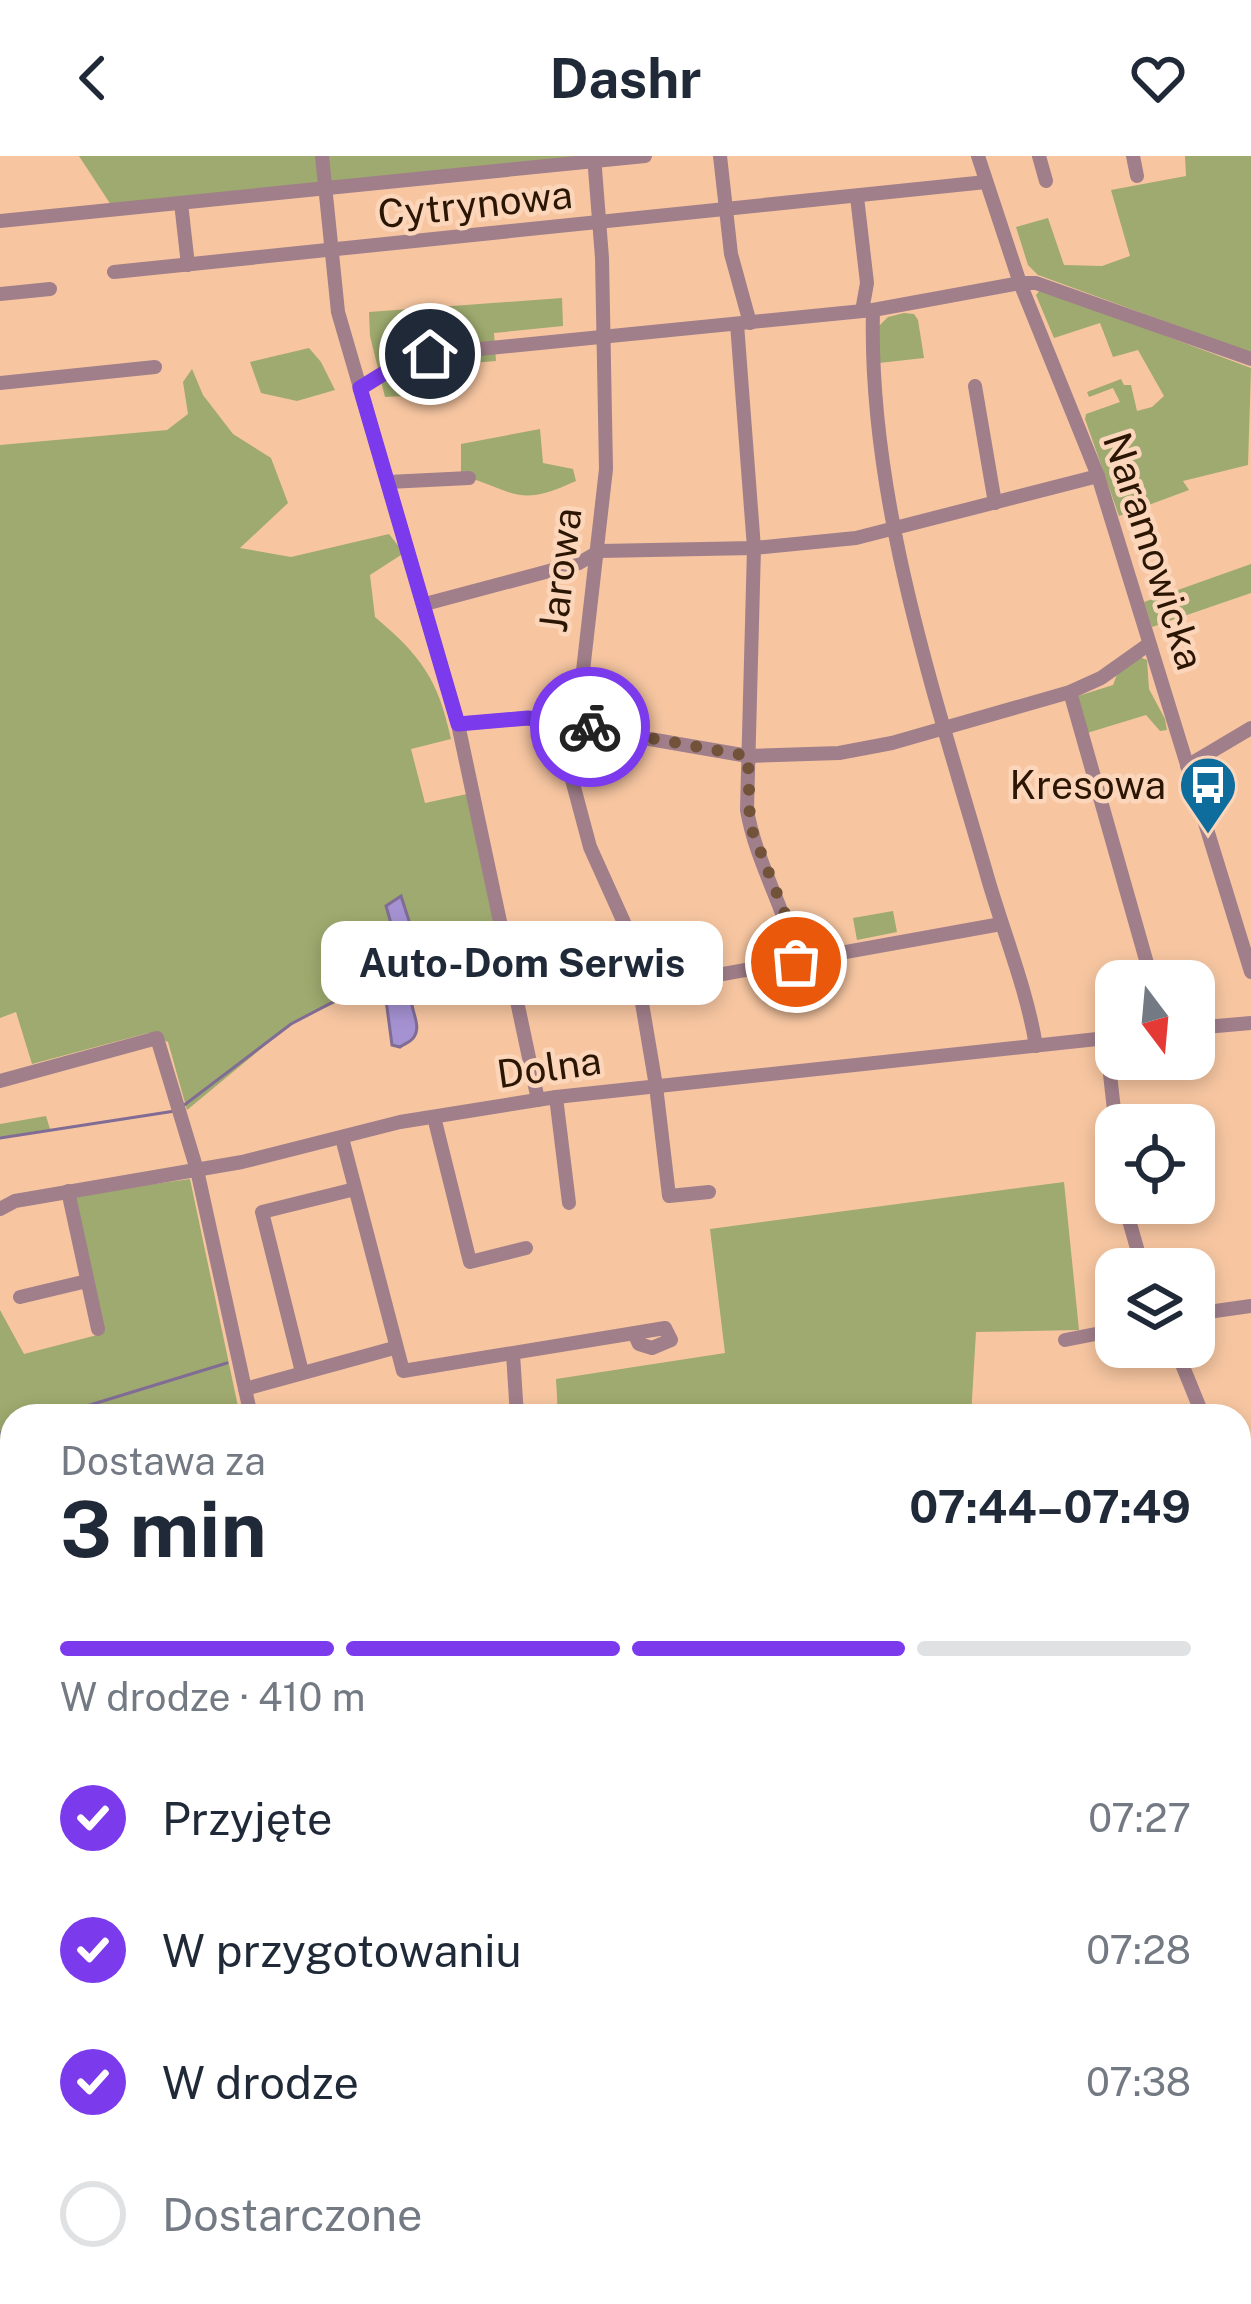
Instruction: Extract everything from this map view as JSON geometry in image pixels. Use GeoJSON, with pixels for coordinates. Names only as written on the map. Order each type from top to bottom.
{"type":"FeatureCollection","features":[{"type":"Feature","properties":{"kind":"street"},"geometry":{"type":"LineString","coordinates":[[322,156],[338,312],[458,724],[538,1100]]}},
{"type":"Feature","properties":{"kind":"street"},"geometry":{"type":"LineString","coordinates":[[0,221],[645,156]]}},
{"type":"Feature","properties":{"kind":"street"},"geometry":{"type":"LineString","coordinates":[[720,156],[730,254],[744,324],[754,548],[750,825],[787,919],[796,962]]}},
{"type":"Feature","properties":{"kind":"street","name":"Naramowicka"},"geometry":{"type":"LineString","coordinates":[[978,156],[1020,283],[1097,476],[1251,973]]}},
{"type":"Feature","properties":{"kind":"street"},"geometry":{"type":"LineString","coordinates":[[1039,156],[1046,181]]}},
{"type":"Feature","properties":{"kind":"street"},"geometry":{"type":"LineString","coordinates":[[1133,156],[1137,176]]}},
{"type":"Feature","properties":{"kind":"street","name":"Jarowa"},"geometry":{"type":"LineString","coordinates":[[594,159],[606,470],[571,776],[575,803],[596,860],[628,929],[656,1086],[669,1196],[710,1192]]}},
{"type":"Feature","properties":{"kind":"street","name":"Cytrynowa"},"geometry":{"type":"LineString","coordinates":[[114,272],[986,182]]}},
{"type":"Feature","properties":{"kind":"street"},"geometry":{"type":"LineString","coordinates":[[857,197],[880,452],[895,529],[945,728],[1036,1046]]}},
{"type":"Feature","properties":{"kind":"street"},"geometry":{"type":"LineString","coordinates":[[181,202],[188,265]]}},
{"type":"Feature","properties":{"kind":"street"},"geometry":{"type":"LineString","coordinates":[[360,388],[416,357],[868,311],[1020,283],[1036,283],[1251,359]]}},
{"type":"Feature","properties":{"kind":"street"},"geometry":{"type":"LineString","coordinates":[[0,294],[50,289]]}},
{"type":"Feature","properties":{"kind":"street"},"geometry":{"type":"LineString","coordinates":[[0,383],[155,367]]}},
{"type":"Feature","properties":{"kind":"street"},"geometry":{"type":"LineString","coordinates":[[974,386],[994,503]]}},
{"type":"Feature","properties":{"kind":"street"},"geometry":{"type":"LineString","coordinates":[[425,604],[579,562],[599,551],[754,548],[856,538],[1097,476]]}},
{"type":"Feature","properties":{"kind":"street"},"geometry":{"type":"LineString","coordinates":[[388,482],[469,478]]}},
{"type":"Feature","properties":{"kind":"street"},"geometry":{"type":"LineString","coordinates":[[458,724],[528,718],[748,756],[839,753],[1070,692],[1149,644]]}},
{"type":"Feature","properties":{"kind":"street"},"geometry":{"type":"LineString","coordinates":[[1070,692],[1146,960]]}},
{"type":"Feature","properties":{"kind":"street"},"geometry":{"type":"LineString","coordinates":[[1187,766],[1251,728]]}},
{"type":"Feature","properties":{"kind":"street"},"geometry":{"type":"LineString","coordinates":[[640,989],[1001,924]]}},
{"type":"Feature","properties":{"kind":"street"},"geometry":{"type":"LineString","coordinates":[[1215,1026],[1251,1022]]}},
{"type":"Feature","properties":{"kind":"street"},"geometry":{"type":"LineString","coordinates":[[0,1082],[158,1038],[196,1170],[248,1404]]}},
{"type":"Feature","properties":{"kind":"street","name":"Dolna"},"geometry":{"type":"LineString","coordinates":[[0,1209],[15,1201],[196,1170],[434,1117],[556,1097],[1095,1039]]}},
{"type":"Feature","properties":{"kind":"street"},"geometry":{"type":"LineString","coordinates":[[556,1097],[569,1203]]}},
{"type":"Feature","properties":{"kind":"street"},"geometry":{"type":"LineString","coordinates":[[434,1117],[470,1262],[526,1249]]}},
{"type":"Feature","properties":{"kind":"street"},"geometry":{"type":"LineString","coordinates":[[342,1138],[399,1366],[411,1373],[634,1333]]}},
{"type":"Feature","properties":{"kind":"street"},"geometry":{"type":"LineString","coordinates":[[302,1372],[262,1212],[355,1189]]}},
{"type":"Feature","properties":{"kind":"street"},"geometry":{"type":"LineString","coordinates":[[68,1191],[98,1329]]}},
{"type":"Feature","properties":{"kind":"street"},"geometry":{"type":"LineString","coordinates":[[20,1297],[87,1281]]}},
{"type":"Feature","properties":{"kind":"street"},"geometry":{"type":"LineString","coordinates":[[1215,1311],[1250,1306]]}},
{"type":"Feature","properties":{"kind":"street"},"geometry":{"type":"LineString","coordinates":[[1065,1340],[1095,1334]]}},
{"type":"Feature","properties":{"kind":"street"},"geometry":{"type":"LineString","coordinates":[[245,1389],[394,1348]]}},
{"type":"Feature","properties":{"kind":"street"},"geometry":{"type":"LineString","coordinates":[[513,1354],[516,1404]]}},
{"type":"Feature","properties":{"kind":"street"},"geometry":{"type":"LineString","coordinates":[[1184,1368],[1198,1404]]}},
{"type":"Feature","properties":{"kind":"green space"},"geometry":{"type":"Polygon","coordinates":[[[79,156],[588,156],[111,205],[79,156]]]}},
{"type":"Feature","properties":{"kind":"green space"},"geometry":{"type":"Polygon","coordinates":[[[1185,156],[1251,156],[1251,353],[1038,275],[1028,265],[1016,227],[1048,218],[1064,265],[1102,266],[1130,256],[1111,190],[1186,176],[1185,156]]]}},
{"type":"Feature","properties":{"kind":"green space"},"geometry":{"type":"Polygon","coordinates":[[[1041,289],[1251,368],[1248,465],[1183,481],[1189,490],[1119,516],[1085,419],[1086,414],[1120,402],[1113,388],[1089,397],[1087,392],[1121,379],[1124,385],[1131,385],[1137,411],[1152,407],[1164,396],[1138,350],[1113,357],[1100,323],[1054,338],[1036,295],[1041,289]]]}},
{"type":"Feature","properties":{"kind":"green space"},"geometry":{"type":"Polygon","coordinates":[[[562,298],[563,326],[494,333],[496,361],[459,364],[460,393],[385,397],[369,312],[562,298]]]}},
{"type":"Feature","properties":{"kind":"green space"},"geometry":{"type":"Polygon","coordinates":[[[904,313],[918,320],[924,358],[879,363],[876,329],[888,317],[904,313]]]}},
{"type":"Feature","properties":{"kind":"green space"},"geometry":{"type":"Polygon","coordinates":[[[309,348],[335,390],[297,401],[261,393],[250,362],[309,348]]]}},
{"type":"Feature","properties":{"kind":"green space"},"geometry":{"type":"Polygon","coordinates":[[[192,369],[203,395],[233,434],[271,458],[288,503],[240,548],[291,557],[389,534],[404,553],[370,575],[375,617],[416,657],[440,700],[451,739],[411,749],[425,803],[467,794],[503,958],[382,981],[291,1024],[187,1110],[168,1042],[148,1033],[32,1064],[16,1012],[0,1018],[0,445],[167,430],[188,414],[183,382],[192,369]]]}},
{"type":"Feature","properties":{"kind":"green space"},"geometry":{"type":"Polygon","coordinates":[[[540,429],[543,463],[573,469],[576,481],[528,495],[461,475],[461,444],[540,429]]]}},
{"type":"Feature","properties":{"kind":"green space"},"geometry":{"type":"Polygon","coordinates":[[[1251,564],[1251,593],[1152,627],[1144,602],[1251,564]]]}},
{"type":"Feature","properties":{"kind":"green space"},"geometry":{"type":"Polygon","coordinates":[[[1137,656],[1147,660],[1149,689],[1167,730],[1160,731],[1146,715],[1087,733],[1078,696],[1113,685],[1118,672],[1137,656]]]}},
{"type":"Feature","properties":{"kind":"green space"},"geometry":{"type":"Polygon","coordinates":[[[893,911],[897,932],[857,940],[853,918],[893,911]]]}},
{"type":"Feature","properties":{"kind":"green space"},"geometry":{"type":"Polygon","coordinates":[[[46,1116],[50,1129],[0,1137],[0,1124],[46,1116]]]}},
{"type":"Feature","properties":{"kind":"green space"},"geometry":{"type":"Polygon","coordinates":[[[190,1179],[237,1404],[0,1404],[0,1310],[24,1354],[101,1334],[74,1195],[190,1179]]]}},
{"type":"Feature","properties":{"kind":"green space"},"geometry":{"type":"Polygon","coordinates":[[[1064,1182],[1079,1330],[976,1332],[972,1404],[557,1404],[556,1379],[725,1353],[710,1229],[1064,1182]]]}},
{"type":"Feature","properties":{"kind":"shaded area"},"geometry":{"type":"Polygon","coordinates":[[[401,896],[420,955],[415,964],[402,962],[386,906],[401,896]]]}},
{"type":"Feature","properties":{"kind":"shaded area"},"geometry":{"type":"Polygon","coordinates":[[[404,979],[412,992],[417,1026],[413,1039],[400,1047],[392,1045],[384,985],[404,979]]]}},
{"type":"Feature","properties":{"kind":"waterway"},"geometry":{"type":"LineString","coordinates":[[183,1106],[291,1024],[371,982],[459,963]]}},
{"type":"Feature","properties":{"kind":"waterway"},"geometry":{"type":"LineString","coordinates":[[0,1138],[175,1111]]}},
{"type":"Feature","properties":{"kind":"waterway"},"geometry":{"type":"LineString","coordinates":[[93,1404],[227,1363]]}},
{"type":"Feature","properties":{"kind":"way so far"},"geometry":{"type":"LineString","coordinates":[[590,727],[748,756],[750,825],[787,919],[796,962]]}},
{"type":"Feature","properties":{"kind":"place","name":"Kresowa"},"geometry":{"type":"Point","coordinates":[1208,836]}},
{"type":"Feature","properties":{"kind":"place","name":"Auto-Dom Serwis"},"geometry":{"type":"Point","coordinates":[796,962]}},
{"type":"Feature","properties":{"kind":"route"},"geometry":{"type":"LineString","coordinates":[[430,354],[394,367],[360,388],[458,724],[528,718],[590,727]]}}]}
